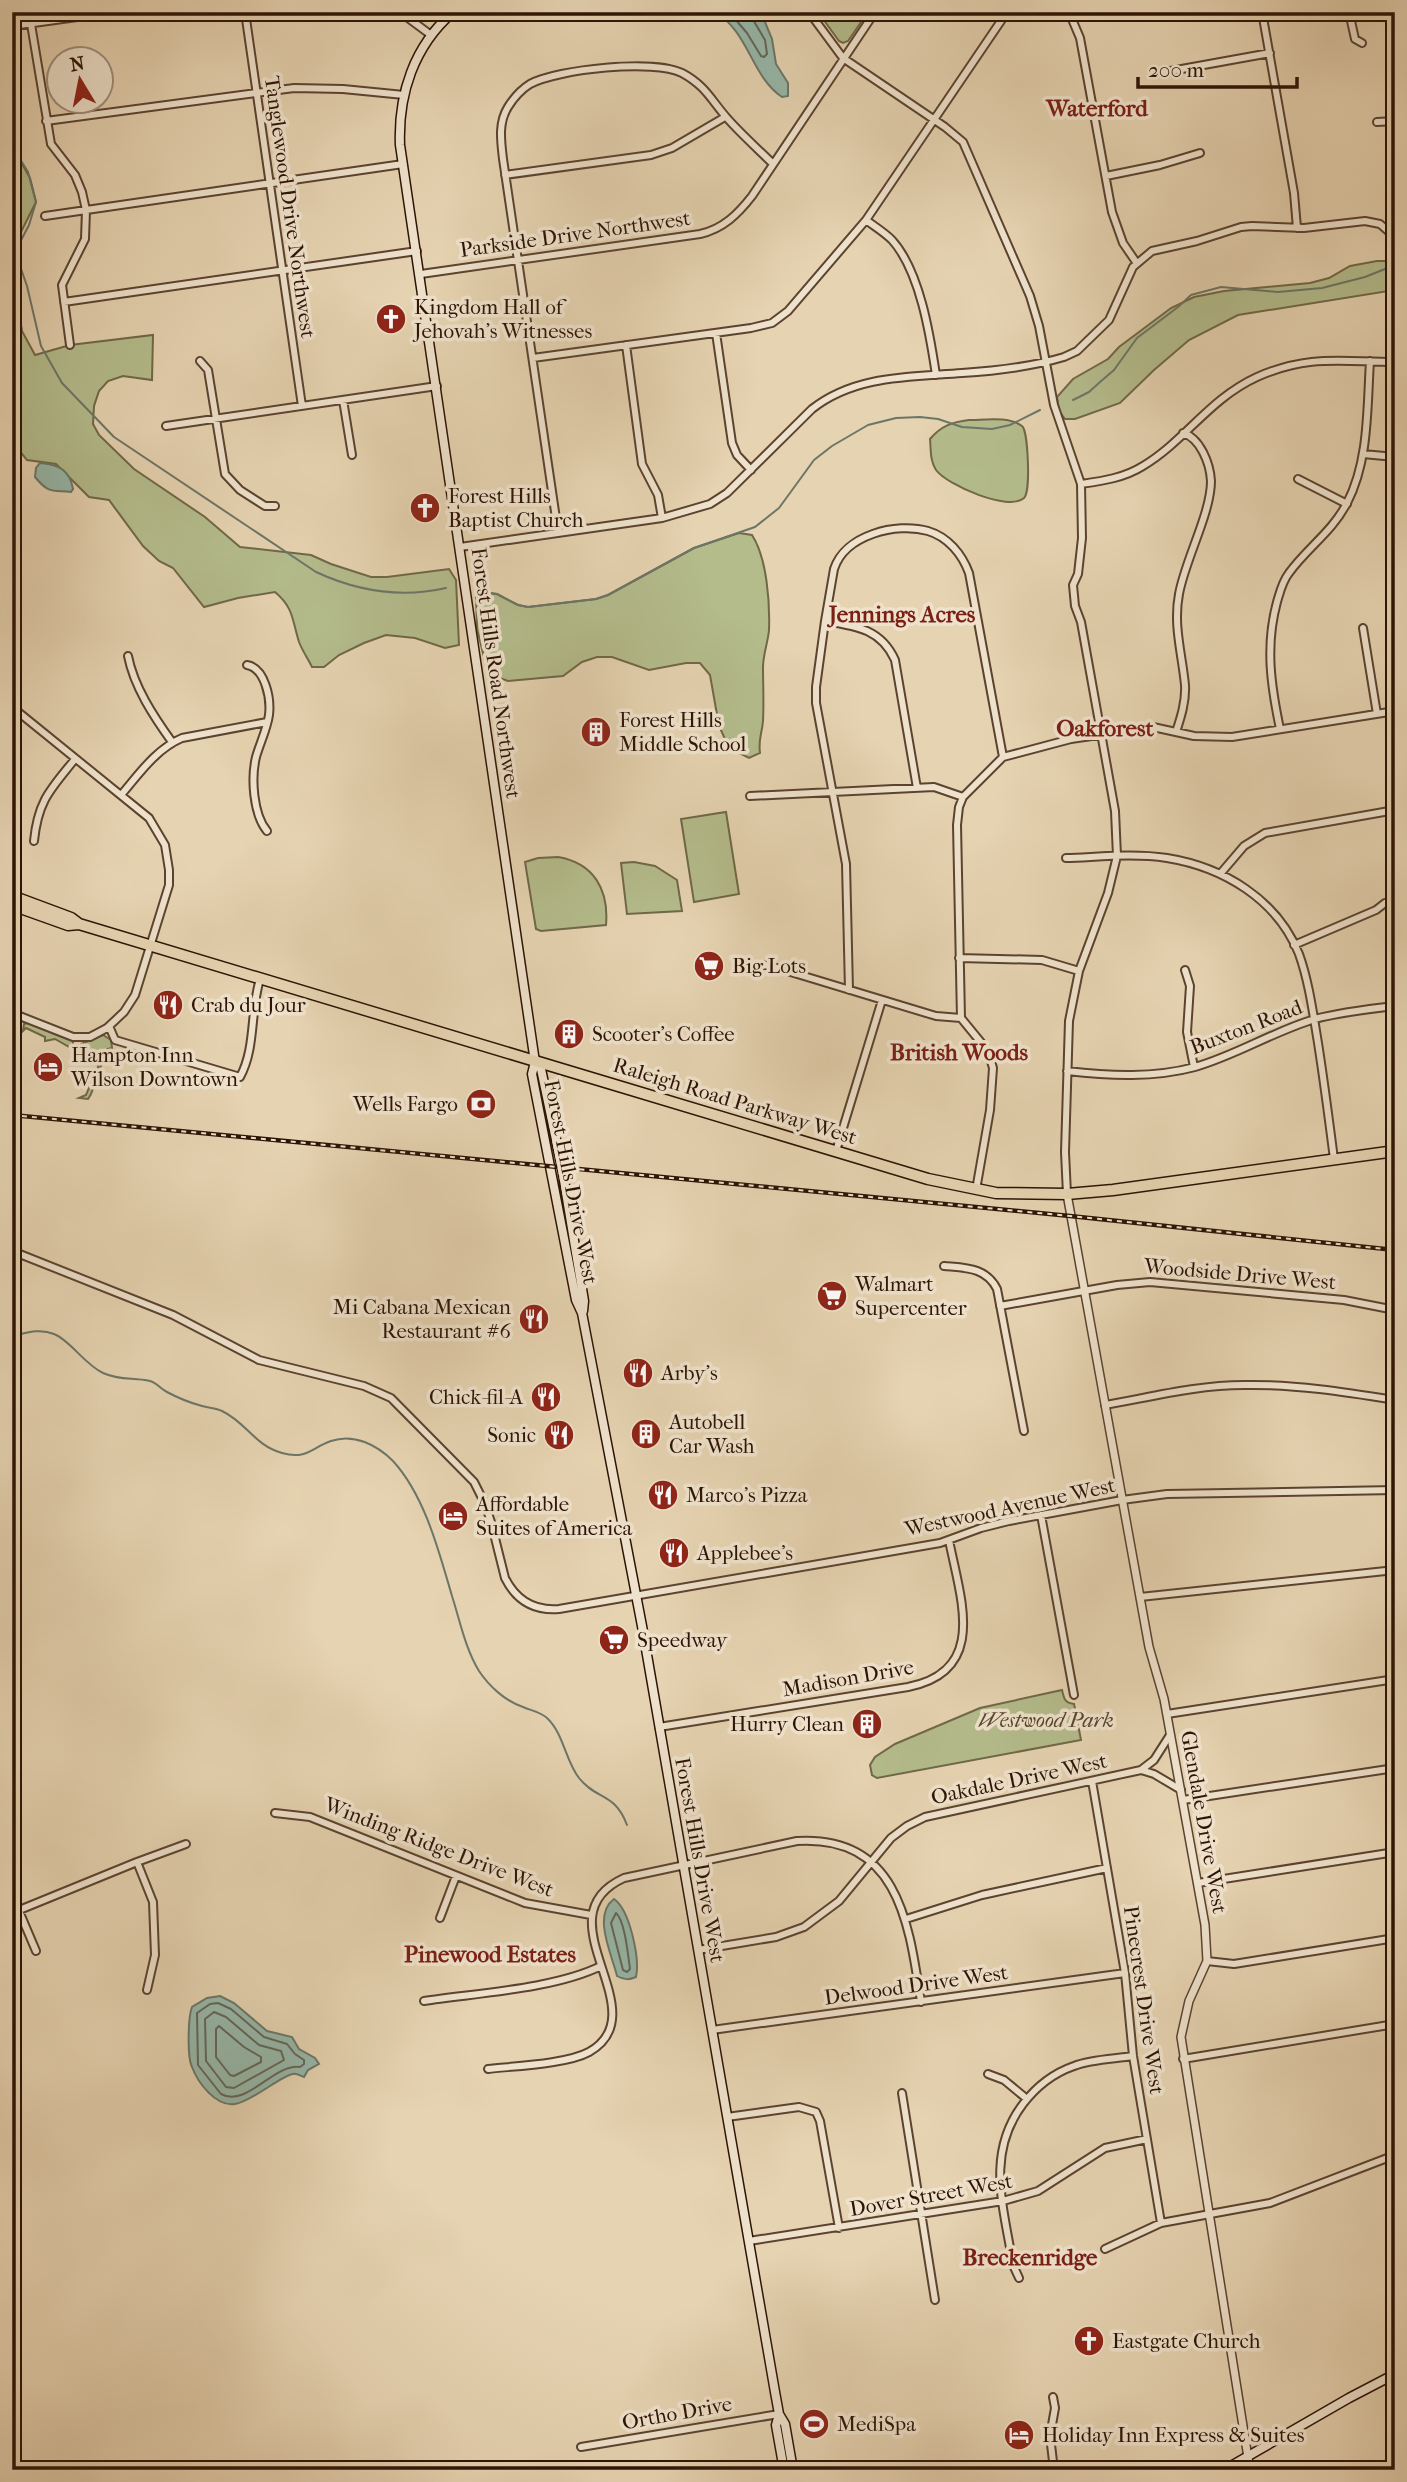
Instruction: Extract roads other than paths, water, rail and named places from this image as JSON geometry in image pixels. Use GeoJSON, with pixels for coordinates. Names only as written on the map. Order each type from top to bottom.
{"type":"FeatureCollection","features":[{"type":"Feature","properties":{"kind":"main road","name":"Forest Hills Road Northwest"},"geometry":{"type":"LineString","coordinates":[[453,12],[431,35],[413,66],[404,95],[400,130],[535,1062]]}},
{"type":"Feature","properties":{"kind":"main road","name":"Raleigh Road Parkway West"},"geometry":{"type":"LineString","coordinates":[[12,896],[71,918],[79,924],[150,946],[928,1179],[976,1190],[1017,1195],[1114,1190],[1395,1151]]}},
{"type":"Feature","properties":{"kind":"main road","name":"Raleigh Road Parkway West"},"geometry":{"type":"LineString","coordinates":[[12,905],[68,925],[79,924]]}},
{"type":"Feature","properties":{"kind":"main road","name":"Forest Hills Drive West"},"geometry":{"type":"LineString","coordinates":[[535,1062],[532,1074],[576,1300],[582,1313],[636,1596],[779,2414],[785,2424],[793,2470]]}},
{"type":"Feature","properties":{"kind":"main road"},"geometry":{"type":"LineString","coordinates":[[1224,2470],[1395,2374]]}},
{"type":"Feature","properties":{"kind":"main road","name":"Forest Hills Drive West"},"geometry":{"type":"LineString","coordinates":[[779,2414],[776,2425],[783,2470]]}},
{"type":"Feature","properties":{"kind":"street"},"geometry":{"type":"LineString","coordinates":[[29,12],[46,121],[53,148],[75,174],[86,210],[85,239],[62,285],[70,345]]}},
{"type":"Feature","properties":{"kind":"street"},"geometry":{"type":"LineString","coordinates":[[12,26],[113,12]]}},
{"type":"Feature","properties":{"kind":"street","name":"Tanglewood Drive Northwest"},"geometry":{"type":"LineString","coordinates":[[245,12],[302,406]]}},
{"type":"Feature","properties":{"kind":"street"},"geometry":{"type":"LineString","coordinates":[[400,12],[431,35]]}},
{"type":"Feature","properties":{"kind":"street"},"geometry":{"type":"LineString","coordinates":[[809,12],[843,58],[959,138],[966,148],[1030,296],[1039,326],[1056,412],[1081,484],[1082,538],[1078,574],[1073,585],[1074,606],[1081,622],[1115,811],[1116,856],[1108,893],[1079,971],[1069,1021],[1067,1194]]}},
{"type":"Feature","properties":{"kind":"street","name":"Parkside Drive Northwest"},"geometry":{"type":"LineString","coordinates":[[421,274],[700,234],[728,222],[742,209],[874,12]]}},
{"type":"Feature","properties":{"kind":"street"},"geometry":{"type":"LineString","coordinates":[[533,358],[765,325],[781,317],[797,302],[866,220],[1007,12]]}},
{"type":"Feature","properties":{"kind":"street"},"geometry":{"type":"LineString","coordinates":[[1069,12],[1080,38],[1119,235],[1136,262]]}},
{"type":"Feature","properties":{"kind":"street"},"geometry":{"type":"LineString","coordinates":[[1262,12],[1294,193],[1297,228]]}},
{"type":"Feature","properties":{"kind":"street"},"geometry":{"type":"LineString","coordinates":[[1349,12],[1355,39],[1362,43]]}},
{"type":"Feature","properties":{"kind":"street"},"geometry":{"type":"LineString","coordinates":[[1165,72],[1270,53]]}},
{"type":"Feature","properties":{"kind":"street"},"geometry":{"type":"LineString","coordinates":[[558,532],[505,175],[501,134],[507,108],[529,85],[557,76],[627,66],[665,68],[683,74],[704,88],[726,117],[773,164]]}},
{"type":"Feature","properties":{"kind":"street"},"geometry":{"type":"LineString","coordinates":[[46,121],[256,93],[320,88],[404,95]]}},
{"type":"Feature","properties":{"kind":"street"},"geometry":{"type":"LineString","coordinates":[[505,175],[651,155],[672,148],[726,117]]}},
{"type":"Feature","properties":{"kind":"street"},"geometry":{"type":"LineString","coordinates":[[1377,122],[1395,121]]}},
{"type":"Feature","properties":{"kind":"street"},"geometry":{"type":"LineString","coordinates":[[1106,176],[1160,165],[1200,153]]}},
{"type":"Feature","properties":{"kind":"street"},"geometry":{"type":"LineString","coordinates":[[45,216],[403,164]]}},
{"type":"Feature","properties":{"kind":"street"},"geometry":{"type":"LineString","coordinates":[[866,220],[893,241],[904,259],[922,302],[936,375]]}},
{"type":"Feature","properties":{"kind":"street"},"geometry":{"type":"LineString","coordinates":[[460,547],[662,518],[710,504],[751,470],[805,416],[838,392],[881,379],[965,373],[1064,357],[1077,351],[1110,320],[1136,262],[1159,249],[1197,242],[1241,227],[1297,228],[1365,220],[1380,224],[1395,237]]}},
{"type":"Feature","properties":{"kind":"street"},"geometry":{"type":"LineString","coordinates":[[64,302],[417,251]]}},
{"type":"Feature","properties":{"kind":"street"},"geometry":{"type":"LineString","coordinates":[[716,333],[732,443],[737,456],[751,470]]}},
{"type":"Feature","properties":{"kind":"street"},"geometry":{"type":"LineString","coordinates":[[626,345],[642,464],[658,495],[662,518]]}},
{"type":"Feature","properties":{"kind":"street"},"geometry":{"type":"LineString","coordinates":[[1081,484],[1114,479],[1133,471],[1157,456],[1230,392],[1269,373],[1291,365],[1324,360],[1395,362]]}},
{"type":"Feature","properties":{"kind":"street"},"geometry":{"type":"LineString","coordinates":[[200,361],[208,370],[223,468],[229,481],[265,506],[275,506]]}},
{"type":"Feature","properties":{"kind":"street"},"geometry":{"type":"LineString","coordinates":[[1280,729],[1269,663],[1270,635],[1282,583],[1296,564],[1328,532],[1347,504],[1363,453],[1370,361]]}},
{"type":"Feature","properties":{"kind":"street"},"geometry":{"type":"LineString","coordinates":[[166,426],[437,386]]}},
{"type":"Feature","properties":{"kind":"street"},"geometry":{"type":"LineString","coordinates":[[343,400],[352,455]]}},
{"type":"Feature","properties":{"kind":"street"},"geometry":{"type":"LineString","coordinates":[[1176,732],[1183,709],[1185,687],[1177,632],[1177,604],[1208,500],[1210,480],[1204,456],[1192,436],[1183,432]]}},
{"type":"Feature","properties":{"kind":"street"},"geometry":{"type":"LineString","coordinates":[[1363,453],[1395,457]]}},
{"type":"Feature","properties":{"kind":"street"},"geometry":{"type":"LineString","coordinates":[[1298,478],[1347,504]]}},
{"type":"Feature","properties":{"kind":"street"},"geometry":{"type":"LineString","coordinates":[[849,990],[846,864],[816,687],[835,565],[850,545],[878,533],[908,529],[929,531],[945,540],[961,555],[969,573],[1003,757]]}},
{"type":"Feature","properties":{"kind":"street"},"geometry":{"type":"LineString","coordinates":[[825,621],[867,629],[890,649],[895,660],[917,788]]}},
{"type":"Feature","properties":{"kind":"street"},"geometry":{"type":"LineString","coordinates":[[1363,628],[1377,714]]}},
{"type":"Feature","properties":{"kind":"street"},"geometry":{"type":"LineString","coordinates":[[128,656],[142,693],[172,743]]}},
{"type":"Feature","properties":{"kind":"street"},"geometry":{"type":"LineString","coordinates":[[247,665],[255,667],[263,676],[269,711],[256,757],[254,778],[260,822],[267,831]]}},
{"type":"Feature","properties":{"kind":"street"},"geometry":{"type":"LineString","coordinates":[[12,707],[153,824],[165,845],[169,885],[135,995],[124,1012],[109,1027],[98,1035],[74,1037],[12,1013]]}},
{"type":"Feature","properties":{"kind":"street"},"geometry":{"type":"LineString","coordinates":[[976,1190],[991,1100],[993,1068],[988,1051],[961,1018],[957,825],[962,797],[1003,757],[1046,744],[1153,727],[1215,738],[1395,711]]}},
{"type":"Feature","properties":{"kind":"street"},"geometry":{"type":"LineString","coordinates":[[121,795],[153,758],[182,738],[267,722]]}},
{"type":"Feature","properties":{"kind":"street"},"geometry":{"type":"LineString","coordinates":[[34,841],[41,805],[75,759]]}},
{"type":"Feature","properties":{"kind":"street"},"geometry":{"type":"LineString","coordinates":[[750,796],[941,788],[962,797]]}},
{"type":"Feature","properties":{"kind":"street"},"geometry":{"type":"LineString","coordinates":[[1221,873],[1244,845],[1265,833],[1395,810]]}},
{"type":"Feature","properties":{"kind":"street"},"geometry":{"type":"LineString","coordinates":[[1066,858],[1167,858],[1221,873],[1260,900],[1282,925],[1294,944],[1303,967],[1314,1019],[1334,1159]]}},
{"type":"Feature","properties":{"kind":"street"},"geometry":{"type":"LineString","coordinates":[[1294,944],[1376,910],[1385,903]]}},
{"type":"Feature","properties":{"kind":"street"},"geometry":{"type":"LineString","coordinates":[[959,958],[1042,960],[1079,971]]}},
{"type":"Feature","properties":{"kind":"street"},"geometry":{"type":"LineString","coordinates":[[752,965],[765,965],[936,1016],[961,1018]]}},
{"type":"Feature","properties":{"kind":"street"},"geometry":{"type":"LineString","coordinates":[[1185,971],[1190,986],[1186,1032],[1194,1067]]}},
{"type":"Feature","properties":{"kind":"street"},"geometry":{"type":"LineString","coordinates":[[109,1027],[116,1040],[240,1077],[252,1040],[254,997],[260,979]]}},
{"type":"Feature","properties":{"kind":"street"},"geometry":{"type":"LineString","coordinates":[[836,1151],[882,1000]]}},
{"type":"Feature","properties":{"kind":"street","name":"Buxton Road"},"geometry":{"type":"LineString","coordinates":[[1067,1071],[1140,1075],[1194,1067],[1234,1054],[1314,1019],[1395,1006]]}},
{"type":"Feature","properties":{"kind":"street","name":"Glendale Drive West"},"geometry":{"type":"LineString","coordinates":[[1067,1194],[1149,1647],[1167,1714],[1205,1926],[1207,1961],[1185,2014],[1181,2037],[1250,2470]]}},
{"type":"Feature","properties":{"kind":"street","name":"Westwood Avenue West"},"geometry":{"type":"LineString","coordinates":[[12,1251],[173,1315],[258,1360],[374,1390],[391,1398],[474,1482],[488,1513],[505,1578],[522,1601],[537,1608],[552,1609],[636,1596],[949,1541],[981,1528],[1122,1500],[1167,1494],[1395,1490]]}},
{"type":"Feature","properties":{"kind":"street"},"geometry":{"type":"LineString","coordinates":[[944,1266],[972,1269],[985,1274],[997,1289],[1024,1431]]}},
{"type":"Feature","properties":{"kind":"street","name":"Woodside Drive West"},"geometry":{"type":"LineString","coordinates":[[1000,1306],[1083,1290],[1141,1283],[1185,1284],[1344,1300],[1395,1310]]}},
{"type":"Feature","properties":{"kind":"street"},"geometry":{"type":"LineString","coordinates":[[1105,1405],[1244,1384],[1395,1399]]}},
{"type":"Feature","properties":{"kind":"street"},"geometry":{"type":"LineString","coordinates":[[1041,1515],[1074,1695]]}},
{"type":"Feature","properties":{"kind":"street","name":"Madison Drive"},"geometry":{"type":"LineString","coordinates":[[659,1727],[908,1687],[937,1678],[956,1660],[964,1634],[949,1541]]}},
{"type":"Feature","properties":{"kind":"street"},"geometry":{"type":"LineString","coordinates":[[1140,1597],[1194,1589],[1395,1570]]}},
{"type":"Feature","properties":{"kind":"street"},"geometry":{"type":"LineString","coordinates":[[1167,1714],[1395,1679]]}},
{"type":"Feature","properties":{"kind":"street"},"geometry":{"type":"LineString","coordinates":[[1141,1770],[1154,1760],[1170,1735]]}},
{"type":"Feature","properties":{"kind":"street"},"geometry":{"type":"LineString","coordinates":[[1183,1800],[1395,1768]]}},
{"type":"Feature","properties":{"kind":"street"},"geometry":{"type":"LineString","coordinates":[[1141,1770],[1160,1777],[1181,1790]]}},
{"type":"Feature","properties":{"kind":"street","name":"Oakdale Drive West"},"geometry":{"type":"LineString","coordinates":[[698,1950],[776,1937],[804,1927],[839,1901],[891,1838],[925,1817],[1141,1770]]}},
{"type":"Feature","properties":{"kind":"street","name":"Pinecrest Drive West"},"geometry":{"type":"LineString","coordinates":[[1093,1782],[1125,1973],[1133,2056],[1161,2223]]}},
{"type":"Feature","properties":{"kind":"street","name":"Winding Ridge Drive West"},"geometry":{"type":"LineString","coordinates":[[275,1813],[310,1817],[525,1903],[590,1915]]}},
{"type":"Feature","properties":{"kind":"street"},"geometry":{"type":"LineString","coordinates":[[488,2069],[569,2059],[589,2052],[602,2041],[611,2025],[612,1999],[593,1940],[590,1915],[601,1893],[614,1882],[797,1841],[837,1843],[857,1852],[889,1881],[910,1933],[921,2002]]}},
{"type":"Feature","properties":{"kind":"street"},"geometry":{"type":"LineString","coordinates":[[36,1951],[16,1912],[186,1844]]}},
{"type":"Feature","properties":{"kind":"street"},"geometry":{"type":"LineString","coordinates":[[1198,1883],[1395,1852]]}},
{"type":"Feature","properties":{"kind":"street"},"geometry":{"type":"LineString","coordinates":[[137,1862],[153,1902],[155,1955],[147,1990]]}},
{"type":"Feature","properties":{"kind":"street"},"geometry":{"type":"LineString","coordinates":[[906,1919],[982,1895],[1107,1868]]}},
{"type":"Feature","properties":{"kind":"street"},"geometry":{"type":"LineString","coordinates":[[439,1918],[456,1875]]}},
{"type":"Feature","properties":{"kind":"street"},"geometry":{"type":"LineString","coordinates":[[1207,1961],[1234,1964],[1395,1938]]}},
{"type":"Feature","properties":{"kind":"street"},"geometry":{"type":"LineString","coordinates":[[424,2001],[545,1983],[581,1975],[601,1966]]}},
{"type":"Feature","properties":{"kind":"street","name":"Delwood Drive West"},"geometry":{"type":"LineString","coordinates":[[712,2030],[1125,1973]]}},
{"type":"Feature","properties":{"kind":"street"},"geometry":{"type":"LineString","coordinates":[[1183,2059],[1395,2024]]}},
{"type":"Feature","properties":{"kind":"street"},"geometry":{"type":"LineString","coordinates":[[1019,2278],[1013,2265],[999,2169],[1002,2145],[1014,2117],[1027,2099],[1058,2074],[1077,2064],[1133,2056]]}},
{"type":"Feature","properties":{"kind":"street"},"geometry":{"type":"LineString","coordinates":[[988,2074],[1004,2080],[1027,2099]]}},
{"type":"Feature","properties":{"kind":"street"},"geometry":{"type":"LineString","coordinates":[[902,2093],[934,2300]]}},
{"type":"Feature","properties":{"kind":"street"},"geometry":{"type":"LineString","coordinates":[[727,2118],[799,2107],[816,2112],[820,2121],[839,2228]]}},
{"type":"Feature","properties":{"kind":"street","name":"Dover Street West"},"geometry":{"type":"LineString","coordinates":[[749,2241],[1003,2201],[1038,2191],[1105,2148],[1147,2139]]}},
{"type":"Feature","properties":{"kind":"street"},"geometry":{"type":"LineString","coordinates":[[1105,2249],[1161,2223],[1280,2200],[1395,2155]]}},
{"type":"Feature","properties":{"kind":"street"},"geometry":{"type":"LineString","coordinates":[[1053,2396],[1055,2408],[1050,2436],[1054,2470]]}},
{"type":"Feature","properties":{"kind":"street","name":"Ortho Drive"},"geometry":{"type":"LineString","coordinates":[[581,2447],[779,2414]]}},
{"type":"Feature","properties":{"kind":"water"},"geometry":{"type":"Polygon","coordinates":[[[715,12],[757,13],[765,22],[772,39],[776,64],[788,83],[788,96],[782,97],[763,78],[735,31],[715,12]]]}},
{"type":"Feature","properties":{"kind":"water"},"geometry":{"type":"Polygon","coordinates":[[[40,463],[62,469],[71,482],[71,492],[51,490],[44,486],[35,477],[40,463]]]}},
{"type":"Feature","properties":{"kind":"water"},"geometry":{"type":"Polygon","coordinates":[[[614,1899],[625,1913],[635,1947],[636,1977],[631,1979],[617,1976],[605,1936],[604,1915],[614,1899]]]}},
{"type":"Feature","properties":{"kind":"water"},"geometry":{"type":"Polygon","coordinates":[[[220,1996],[234,2003],[267,2031],[292,2037],[299,2049],[315,2058],[319,2064],[308,2070],[304,2077],[288,2075],[242,2102],[228,2104],[215,2098],[203,2087],[192,2067],[189,2028],[192,2007],[207,1998],[220,1996]]]}},
{"type":"Feature","properties":{"kind":"waterway"},"geometry":{"type":"LineString","coordinates":[[12,146],[28,172],[36,202],[29,225],[18,246],[19,263],[41,346],[62,383],[114,437],[316,572],[347,584],[380,591],[413,592],[446,588]]}},
{"type":"Feature","properties":{"kind":"waterway"},"geometry":{"type":"LineString","coordinates":[[1073,400],[1089,392],[1114,370],[1137,338],[1191,295],[1221,287],[1278,292],[1322,288],[1365,277],[1395,265]]}},
{"type":"Feature","properties":{"kind":"waterway"},"geometry":{"type":"LineString","coordinates":[[479,592],[497,594],[528,607],[596,599],[694,548],[755,527],[779,508],[814,460],[868,425],[896,418],[920,417],[938,419],[962,427],[992,429],[1010,425],[1040,410]]}},
{"type":"Feature","properties":{"kind":"waterway"},"geometry":{"type":"LineString","coordinates":[[12,1336],[38,1331],[54,1334],[103,1373],[150,1381],[180,1398],[222,1411],[264,1445],[282,1453],[303,1454],[331,1441],[348,1439],[365,1442],[387,1455],[404,1475],[422,1507],[436,1543],[466,1644],[479,1671],[504,1697],[538,1712],[553,1724],[579,1778],[585,1785],[611,1801],[627,1825]]}},
{"type":"Feature","properties":{"kind":"railway"},"geometry":{"type":"LineString","coordinates":[[12,1115],[1070,1216],[1395,1250]]}},
{"type":"Feature","properties":{"kind":"place","name":"Kingdom Hall of Jehovah’s Witnesses"},"geometry":{"type":"Point","coordinates":[391,319]}},
{"type":"Feature","properties":{"kind":"place","name":"Forest Hills Baptist Church"},"geometry":{"type":"Point","coordinates":[425,508]}},
{"type":"Feature","properties":{"kind":"place","name":"Forest Hills Middle School"},"geometry":{"type":"Point","coordinates":[596,732]}},
{"type":"Feature","properties":{"kind":"place","name":"Big Lots"},"geometry":{"type":"Point","coordinates":[709,966]}},
{"type":"Feature","properties":{"kind":"place","name":"Crab du Jour"},"geometry":{"type":"Point","coordinates":[168,1005]}},
{"type":"Feature","properties":{"kind":"place","name":"Scooter's Coffee"},"geometry":{"type":"Point","coordinates":[569,1034]}},
{"type":"Feature","properties":{"kind":"place","name":"Hampton Inn Wilson Downtown"},"geometry":{"type":"Point","coordinates":[48,1067]}},
{"type":"Feature","properties":{"kind":"place","name":"Wells Fargo"},"geometry":{"type":"Point","coordinates":[481,1104]}},
{"type":"Feature","properties":{"kind":"place","name":"Walmart Supercenter"},"geometry":{"type":"Point","coordinates":[832,1296]}},
{"type":"Feature","properties":{"kind":"place","name":"Mi Cabana Mexican Restaurant #6"},"geometry":{"type":"Point","coordinates":[534,1319]}},
{"type":"Feature","properties":{"kind":"place","name":"Arby's"},"geometry":{"type":"Point","coordinates":[638,1373]}},
{"type":"Feature","properties":{"kind":"place","name":"Chick-fil-A"},"geometry":{"type":"Point","coordinates":[546,1397]}},
{"type":"Feature","properties":{"kind":"place","name":"Autobell Car Wash"},"geometry":{"type":"Point","coordinates":[646,1434]}},
{"type":"Feature","properties":{"kind":"place","name":"Sonic"},"geometry":{"type":"Point","coordinates":[559,1435]}},
{"type":"Feature","properties":{"kind":"place","name":"Marco's Pizza"},"geometry":{"type":"Point","coordinates":[663,1495]}},
{"type":"Feature","properties":{"kind":"place","name":"Affordable Suites of America"},"geometry":{"type":"Point","coordinates":[453,1516]}},
{"type":"Feature","properties":{"kind":"place","name":"Applebee's"},"geometry":{"type":"Point","coordinates":[674,1553]}},
{"type":"Feature","properties":{"kind":"place","name":"Speedway"},"geometry":{"type":"Point","coordinates":[614,1640]}},
{"type":"Feature","properties":{"kind":"place","name":"Hurry Clean"},"geometry":{"type":"Point","coordinates":[867,1724]}},
{"type":"Feature","properties":{"kind":"place","name":"Eastgate Church"},"geometry":{"type":"Point","coordinates":[1089,2341]}},
{"type":"Feature","properties":{"kind":"place","name":"MediSpa"},"geometry":{"type":"Point","coordinates":[814,2424]}},
{"type":"Feature","properties":{"kind":"place","name":"Holiday Inn Express & Suites"},"geometry":{"type":"Point","coordinates":[1019,2435]}},
{"type":"Feature","properties":{"kind":"district","name":"Waterford"},"geometry":{"type":"Point","coordinates":[1097,108]}},
{"type":"Feature","properties":{"kind":"district","name":"Jennings Acres"},"geometry":{"type":"Point","coordinates":[902,614]}},
{"type":"Feature","properties":{"kind":"district","name":"Oakforest"},"geometry":{"type":"Point","coordinates":[1105,728]}},
{"type":"Feature","properties":{"kind":"district","name":"British Woods"},"geometry":{"type":"Point","coordinates":[959,1052]}},
{"type":"Feature","properties":{"kind":"district","name":"Pinewood Estates"},"geometry":{"type":"Point","coordinates":[490,1954]}},
{"type":"Feature","properties":{"kind":"district","name":"Breckenridge"},"geometry":{"type":"Point","coordinates":[1030,2257]}},
{"type":"Feature","properties":{"kind":"park label","name":"Westwood Park"},"geometry":{"type":"Point","coordinates":[1046,1720]}}]}
